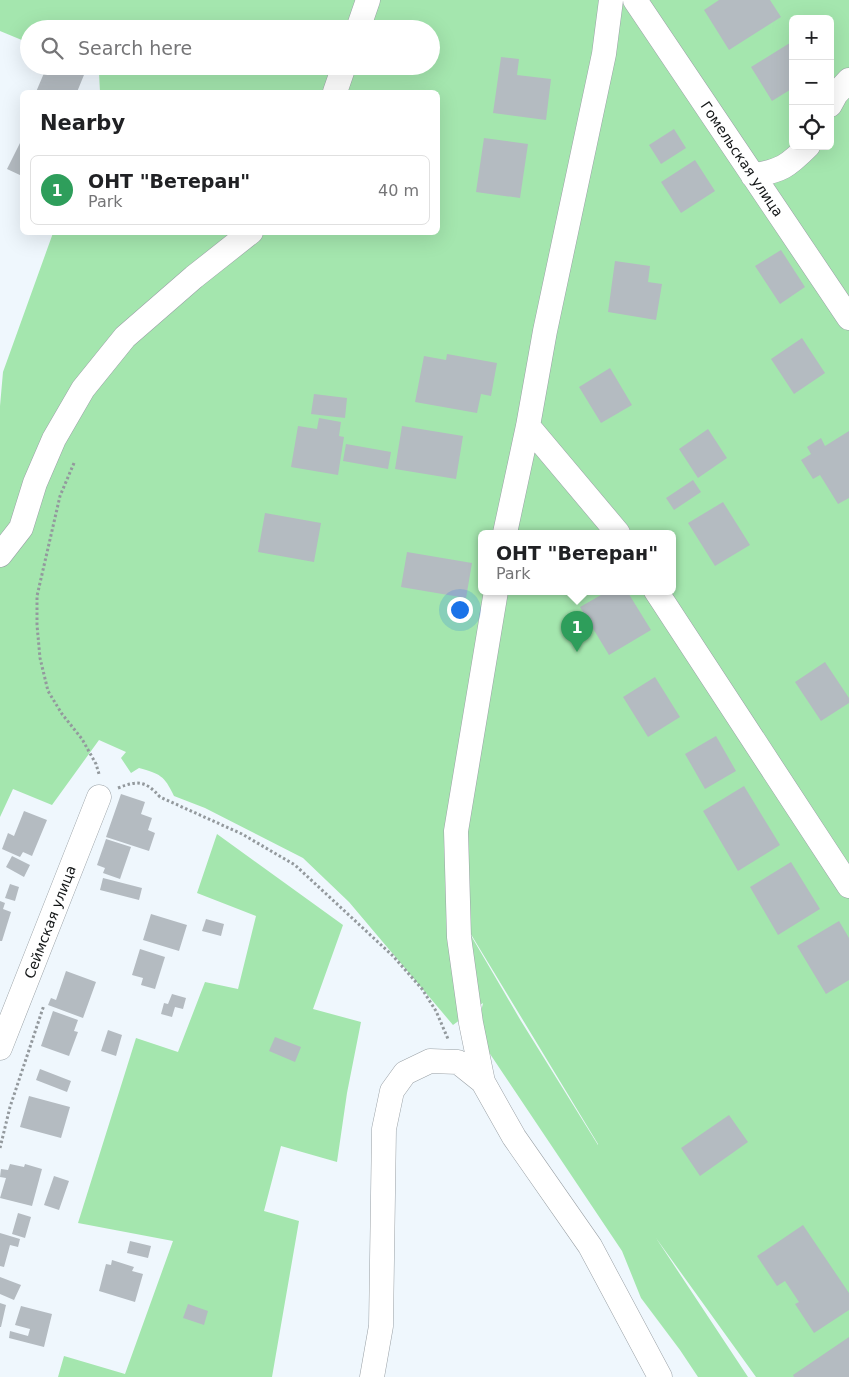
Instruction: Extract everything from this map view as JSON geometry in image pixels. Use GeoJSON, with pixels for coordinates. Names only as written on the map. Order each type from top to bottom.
{"type":"FeatureCollection","features":[{"type":"Feature","properties":{"kind":"street"},"geometry":{"type":"LineString","coordinates":[[361,20],[368,0]]}},
{"type":"Feature","properties":{"kind":"street"},"geometry":{"type":"LineString","coordinates":[[506,530],[528,426],[545,331],[604,54],[611,0]]}},
{"type":"Feature","properties":{"kind":"street","name":"Гомельская улица"},"geometry":{"type":"LineString","coordinates":[[634,0],[849,318]]}},
{"type":"Feature","properties":{"kind":"street"},"geometry":{"type":"LineString","coordinates":[[336,90],[341,75]]}},
{"type":"Feature","properties":{"kind":"street"},"geometry":{"type":"LineString","coordinates":[[834,98],[849,80]]}},
{"type":"Feature","properties":{"kind":"street"},"geometry":{"type":"LineString","coordinates":[[753,176],[776,171],[790,164],[804,150]]}},
{"type":"Feature","properties":{"kind":"street"},"geometry":{"type":"LineString","coordinates":[[0,555],[21,528],[35,484],[54,439],[83,389],[125,337],[194,277],[247,235]]}},
{"type":"Feature","properties":{"kind":"street"},"geometry":{"type":"LineString","coordinates":[[528,426],[615,530]]}},
{"type":"Feature","properties":{"kind":"street"},"geometry":{"type":"LineString","coordinates":[[495,595],[456,831],[459,937],[483,1082],[514,1137],[590,1246],[660,1377]]}},
{"type":"Feature","properties":{"kind":"street"},"geometry":{"type":"LineString","coordinates":[[659,595],[849,886]]}},
{"type":"Feature","properties":{"kind":"street","name":"Сеймская улица"},"geometry":{"type":"LineString","coordinates":[[0,1048],[99,797]]}},
{"type":"Feature","properties":{"kind":"street"},"geometry":{"type":"LineString","coordinates":[[372,1377],[381,1326],[384,1129],[392,1090],[405,1073],[430,1061],[458,1062],[483,1082]]}},
{"type":"Feature","properties":{"kind":"path"},"geometry":{"type":"LineString","coordinates":[[74,463],[60,496],[37,596],[37,625],[40,658],[48,691],[62,714],[82,739],[96,764],[102,783],[99,797]]}},
{"type":"Feature","properties":{"kind":"path"},"geometry":{"type":"LineString","coordinates":[[99,797],[121,787],[137,783],[151,786],[160,797],[242,834],[295,865],[393,956],[422,989],[436,1012],[458,1062]]}},
{"type":"Feature","properties":{"kind":"green space"},"geometry":{"type":"Polygon","coordinates":[[[0,0],[849,0],[849,1377],[756,1377],[656,1238],[748,1377],[698,1377],[641,1298],[622,1251],[476,1033],[483,1003],[453,1025],[349,902],[303,858],[205,808],[174,796],[164,779],[157,774],[139,768],[131,773],[121,758],[126,752],[99,740],[52,805],[13,789],[0,817],[0,406],[3,372],[52,235],[440,235],[440,90],[100,90],[99,75],[440,75],[440,20],[20,20],[20,39],[0,31],[0,0]],[[449,898],[521,1021],[598,1144],[449,898]]]}},
{"type":"Feature","properties":{"kind":"green space"},"geometry":{"type":"Polygon","coordinates":[[[217,834],[343,925],[313,1009],[361,1022],[347,1093],[337,1162],[281,1146],[264,1211],[299,1221],[272,1377],[58,1377],[64,1356],[125,1374],[173,1241],[78,1223],[136,1038],[178,1052],[205,982],[238,989],[256,916],[197,893],[217,834]]]}},
{"type":"Feature","properties":{"kind":"building"},"geometry":{"type":"Polygon","coordinates":[[[719,0],[770,0],[781,17],[729,50],[704,10],[719,0]]]}},
{"type":"Feature","properties":{"kind":"building"},"geometry":{"type":"Polygon","coordinates":[[[789,43],[789,90],[772,101],[751,67],[789,43]]]}},
{"type":"Feature","properties":{"kind":"building"},"geometry":{"type":"Polygon","coordinates":[[[501,57],[519,59],[517,75],[551,79],[546,120],[493,113],[501,57]]]}},
{"type":"Feature","properties":{"kind":"building"},"geometry":{"type":"Polygon","coordinates":[[[43,75],[84,75],[78,90],[37,90],[43,75]]]}},
{"type":"Feature","properties":{"kind":"building"},"geometry":{"type":"Polygon","coordinates":[[[674,129],[686,148],[661,164],[649,145],[674,129]]]}},
{"type":"Feature","properties":{"kind":"building"},"geometry":{"type":"Polygon","coordinates":[[[484,138],[528,144],[520,198],[476,192],[484,138]]]}},
{"type":"Feature","properties":{"kind":"building"},"geometry":{"type":"Polygon","coordinates":[[[20,143],[20,175],[7,169],[20,143]]]}},
{"type":"Feature","properties":{"kind":"building"},"geometry":{"type":"Polygon","coordinates":[[[695,160],[715,191],[681,213],[661,182],[695,160]]]}},
{"type":"Feature","properties":{"kind":"building"},"geometry":{"type":"Polygon","coordinates":[[[781,250],[805,287],[780,304],[755,266],[781,250]]]}},
{"type":"Feature","properties":{"kind":"building"},"geometry":{"type":"Polygon","coordinates":[[[615,261],[650,266],[648,282],[662,284],[656,320],[608,312],[615,261]]]}},
{"type":"Feature","properties":{"kind":"building"},"geometry":{"type":"Polygon","coordinates":[[[802,338],[825,373],[794,394],[771,359],[802,338]]]}},
{"type":"Feature","properties":{"kind":"building"},"geometry":{"type":"Polygon","coordinates":[[[447,354],[497,363],[491,396],[481,394],[477,413],[415,402],[424,356],[446,360],[447,354]]]}},
{"type":"Feature","properties":{"kind":"building"},"geometry":{"type":"Polygon","coordinates":[[[610,368],[632,405],[601,423],[579,387],[610,368]]]}},
{"type":"Feature","properties":{"kind":"building"},"geometry":{"type":"Polygon","coordinates":[[[314,394],[347,398],[345,418],[311,414],[314,394]]]}},
{"type":"Feature","properties":{"kind":"building"},"geometry":{"type":"Polygon","coordinates":[[[319,418],[341,422],[339,436],[344,437],[338,475],[291,467],[298,426],[317,429],[319,418]]]}},
{"type":"Feature","properties":{"kind":"building"},"geometry":{"type":"Polygon","coordinates":[[[402,426],[463,436],[456,479],[395,469],[402,426]]]}},
{"type":"Feature","properties":{"kind":"building"},"geometry":{"type":"Polygon","coordinates":[[[708,429],[727,458],[698,478],[679,449],[708,429]]]}},
{"type":"Feature","properties":{"kind":"building"},"geometry":{"type":"Polygon","coordinates":[[[849,431],[849,498],[838,504],[820,475],[813,479],[801,460],[811,454],[807,447],[821,438],[825,446],[849,431]]]}},
{"type":"Feature","properties":{"kind":"building"},"geometry":{"type":"Polygon","coordinates":[[[346,444],[391,452],[388,469],[343,461],[346,444]]]}},
{"type":"Feature","properties":{"kind":"building"},"geometry":{"type":"Polygon","coordinates":[[[693,480],[701,492],[674,510],[666,498],[693,480]]]}},
{"type":"Feature","properties":{"kind":"building"},"geometry":{"type":"Polygon","coordinates":[[[723,502],[750,545],[715,566],[688,523],[723,502]]]}},
{"type":"Feature","properties":{"kind":"building"},"geometry":{"type":"Polygon","coordinates":[[[265,513],[321,523],[314,562],[258,552],[265,513]]]}},
{"type":"Feature","properties":{"kind":"building"},"geometry":{"type":"Polygon","coordinates":[[[407,552],[472,563],[466,598],[401,587],[407,552]]]}},
{"type":"Feature","properties":{"kind":"building"},"geometry":{"type":"Polygon","coordinates":[[[601,595],[629,595],[651,630],[609,655],[580,607],[601,595]]]}},
{"type":"Feature","properties":{"kind":"building"},"geometry":{"type":"Polygon","coordinates":[[[825,662],[849,698],[849,703],[821,721],[795,682],[825,662]]]}},
{"type":"Feature","properties":{"kind":"building"},"geometry":{"type":"Polygon","coordinates":[[[655,677],[680,717],[648,737],[623,697],[655,677]]]}},
{"type":"Feature","properties":{"kind":"building"},"geometry":{"type":"Polygon","coordinates":[[[716,736],[736,771],[705,789],[685,754],[716,736]]]}},
{"type":"Feature","properties":{"kind":"building"},"geometry":{"type":"Polygon","coordinates":[[[744,786],[780,845],[738,871],[703,811],[744,786]]]}},
{"type":"Feature","properties":{"kind":"building"},"geometry":{"type":"Polygon","coordinates":[[[121,794],[145,802],[141,814],[152,818],[148,830],[155,833],[149,851],[106,837],[121,794]]]}},
{"type":"Feature","properties":{"kind":"building"},"geometry":{"type":"Polygon","coordinates":[[[24,811],[47,820],[32,856],[23,852],[20,857],[2,849],[8,833],[14,836],[24,811]]]}},
{"type":"Feature","properties":{"kind":"building"},"geometry":{"type":"Polygon","coordinates":[[[106,839],[131,847],[120,879],[103,873],[105,868],[97,865],[106,839]]]}},
{"type":"Feature","properties":{"kind":"building"},"geometry":{"type":"Polygon","coordinates":[[[12,856],[30,865],[24,877],[6,867],[12,856]]]}},
{"type":"Feature","properties":{"kind":"building"},"geometry":{"type":"Polygon","coordinates":[[[791,862],[820,909],[778,935],[750,887],[791,862]]]}},
{"type":"Feature","properties":{"kind":"building"},"geometry":{"type":"Polygon","coordinates":[[[103,878],[142,888],[139,900],[100,890],[103,878]]]}},
{"type":"Feature","properties":{"kind":"building"},"geometry":{"type":"Polygon","coordinates":[[[10,884],[19,887],[15,901],[5,898],[10,884]]]}},
{"type":"Feature","properties":{"kind":"building"},"geometry":{"type":"Polygon","coordinates":[[[0,901],[5,903],[3,909],[11,912],[2,941],[0,941],[0,901]]]}},
{"type":"Feature","properties":{"kind":"building"},"geometry":{"type":"Polygon","coordinates":[[[151,914],[187,925],[179,951],[143,940],[151,914]]]}},
{"type":"Feature","properties":{"kind":"building"},"geometry":{"type":"Polygon","coordinates":[[[206,919],[224,924],[221,936],[202,931],[206,919]]]}},
{"type":"Feature","properties":{"kind":"building"},"geometry":{"type":"Polygon","coordinates":[[[839,921],[849,938],[849,980],[826,994],[797,946],[839,921]]]}},
{"type":"Feature","properties":{"kind":"building"},"geometry":{"type":"Polygon","coordinates":[[[140,949],[165,957],[155,989],[141,985],[143,978],[132,975],[140,949]]]}},
{"type":"Feature","properties":{"kind":"building"},"geometry":{"type":"Polygon","coordinates":[[[66,971],[96,982],[83,1018],[48,1005],[51,998],[56,1000],[66,971]]]}},
{"type":"Feature","properties":{"kind":"building"},"geometry":{"type":"Polygon","coordinates":[[[172,994],[186,998],[183,1009],[175,1007],[172,1017],[161,1014],[164,1003],[168,1004],[172,994]]]}},
{"type":"Feature","properties":{"kind":"building"},"geometry":{"type":"Polygon","coordinates":[[[53,1011],[78,1020],[74,1031],[78,1032],[69,1056],[41,1046],[53,1011]]]}},
{"type":"Feature","properties":{"kind":"building"},"geometry":{"type":"Polygon","coordinates":[[[108,1030],[122,1035],[116,1056],[101,1051],[108,1030]]]}},
{"type":"Feature","properties":{"kind":"building"},"geometry":{"type":"Polygon","coordinates":[[[275,1037],[301,1047],[295,1062],[269,1051],[275,1037]]]}},
{"type":"Feature","properties":{"kind":"building"},"geometry":{"type":"Polygon","coordinates":[[[40,1069],[71,1081],[67,1092],[36,1080],[40,1069]]]}},
{"type":"Feature","properties":{"kind":"building"},"geometry":{"type":"Polygon","coordinates":[[[29,1096],[70,1107],[61,1138],[20,1127],[29,1096]]]}},
{"type":"Feature","properties":{"kind":"building"},"geometry":{"type":"Polygon","coordinates":[[[729,1115],[748,1142],[700,1176],[681,1148],[729,1115]]]}},
{"type":"Feature","properties":{"kind":"building"},"geometry":{"type":"Polygon","coordinates":[[[10,1164],[24,1167],[25,1164],[42,1169],[32,1206],[0,1198],[6,1178],[0,1177],[1,1169],[8,1170],[10,1164]]]}},
{"type":"Feature","properties":{"kind":"building"},"geometry":{"type":"Polygon","coordinates":[[[54,1176],[69,1181],[59,1210],[44,1205],[54,1176]]]}},
{"type":"Feature","properties":{"kind":"building"},"geometry":{"type":"Polygon","coordinates":[[[18,1213],[31,1217],[25,1238],[12,1234],[18,1213]]]}},
{"type":"Feature","properties":{"kind":"building"},"geometry":{"type":"Polygon","coordinates":[[[803,1225],[849,1293],[849,1310],[814,1333],[795,1304],[799,1302],[785,1281],[777,1286],[757,1256],[803,1225]]]}},
{"type":"Feature","properties":{"kind":"building"},"geometry":{"type":"Polygon","coordinates":[[[0,1233],[20,1239],[18,1247],[10,1245],[4,1267],[0,1266],[0,1233]]]}},
{"type":"Feature","properties":{"kind":"building"},"geometry":{"type":"Polygon","coordinates":[[[130,1241],[151,1246],[148,1258],[127,1253],[130,1241]]]}},
{"type":"Feature","properties":{"kind":"building"},"geometry":{"type":"Polygon","coordinates":[[[112,1260],[134,1267],[132,1271],[143,1274],[135,1302],[99,1291],[106,1264],[111,1265],[112,1260]]]}},
{"type":"Feature","properties":{"kind":"building"},"geometry":{"type":"Polygon","coordinates":[[[0,1277],[21,1285],[14,1300],[0,1294],[0,1277]]]}},
{"type":"Feature","properties":{"kind":"building"},"geometry":{"type":"Polygon","coordinates":[[[0,1303],[6,1305],[1,1327],[0,1327],[0,1303]]]}},
{"type":"Feature","properties":{"kind":"building"},"geometry":{"type":"Polygon","coordinates":[[[188,1304],[208,1311],[204,1325],[183,1318],[188,1304]]]}},
{"type":"Feature","properties":{"kind":"building"},"geometry":{"type":"Polygon","coordinates":[[[21,1306],[52,1314],[44,1347],[9,1338],[10,1331],[28,1336],[30,1329],[15,1325],[21,1306]]]}},
{"type":"Feature","properties":{"kind":"building"},"geometry":{"type":"Polygon","coordinates":[[[849,1337],[849,1377],[794,1377],[793,1375],[849,1337]]]}},
{"type":"Feature","properties":{"kind":"place","name":"ОНТ \"Ветеран\""},"geometry":{"type":"Point","coordinates":[577,652]}}]}
